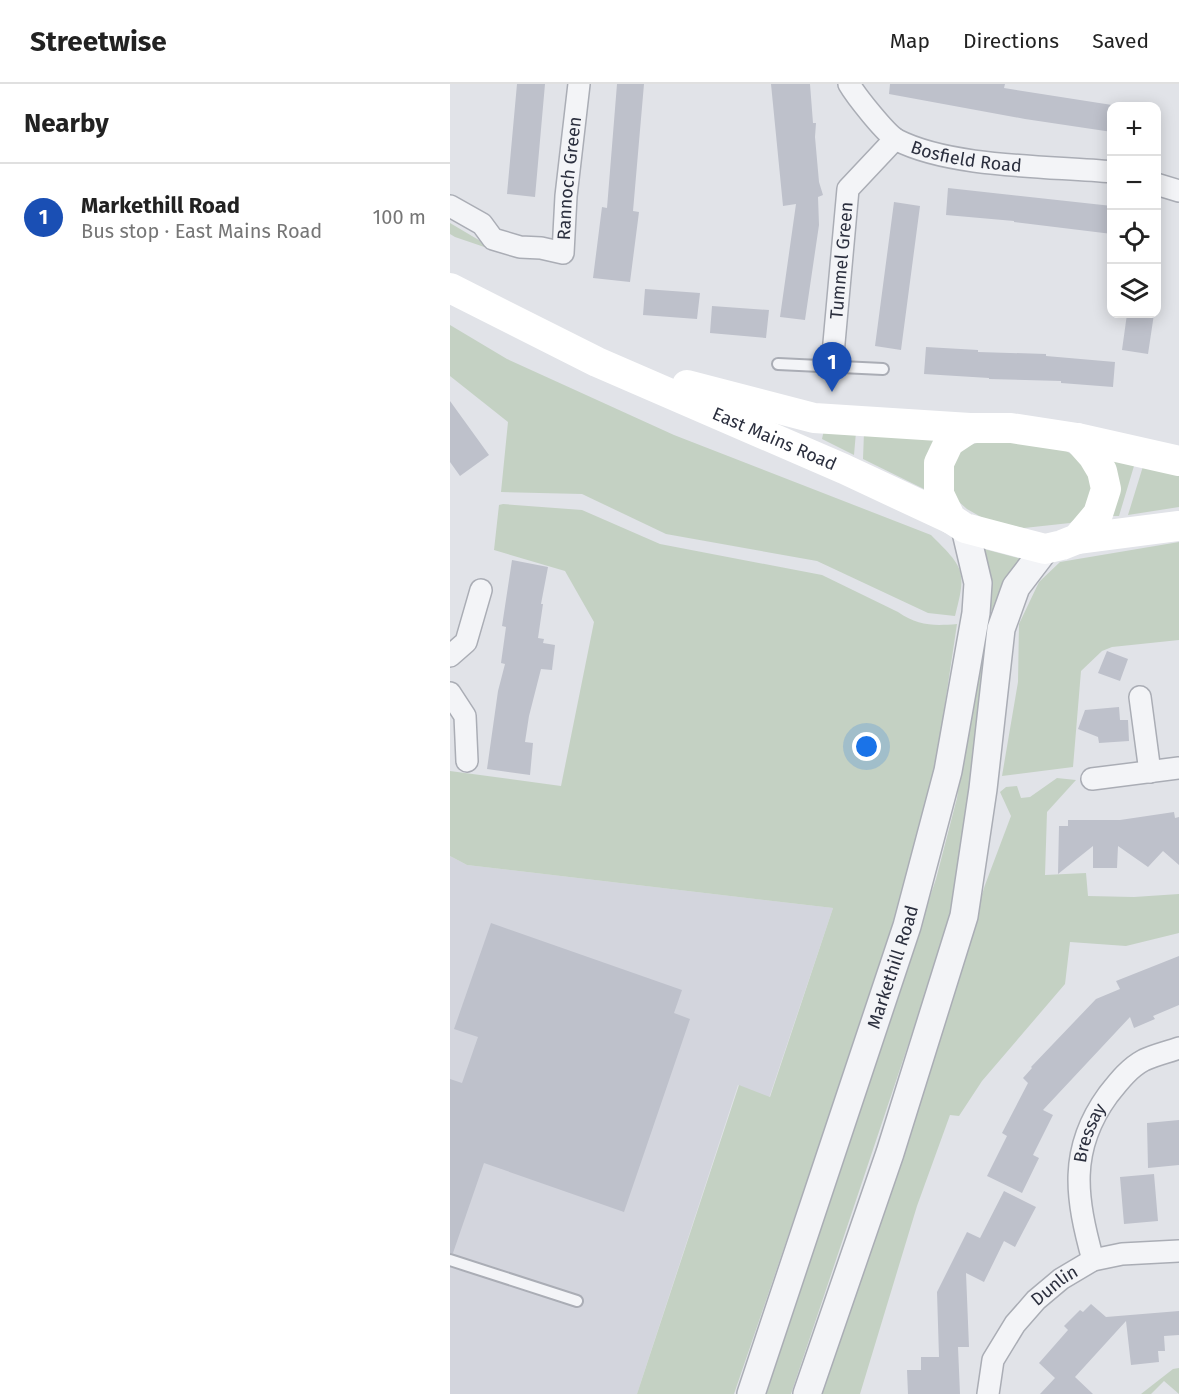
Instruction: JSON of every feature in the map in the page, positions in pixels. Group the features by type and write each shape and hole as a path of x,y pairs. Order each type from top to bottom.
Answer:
{"main road":[{"name":"East Mains Road","path":"450,288 597,362 844,469 958,524"},
{"name":"East Mains Road","path":"597,362 814,418 970,428"},
{"path":"1179,461 1077,438 1011,428 970,428 949,441 939,462 939,494 958,524 1045,549 1077,539 1179,526"},
{"path":"1077,438 1094,456 1102,471 1106,489 1098,514 1077,539"}],"street":[{"name":"Rannoch Green","path":"450,206 482,224 493,239 520,247 541,248 563,253 566,196 579,84"},
{"name":"Bosfield Road","path":"849,84 895,139 918,148 1002,164 1107,172"},
{"name":"Tummel Green","path":"832,365 848,189 895,139"},
{"path":"1161,186 1179,191"},
{"name":"Markethill Road","path":"751,1394 907,926 948,771 976,622 978,584 958,524"},
{"path":"807,1394 890,1153 964,916 983,789 1001,629 1016,587 1045,549"},
{"path":"450,656 466,642 481,590"},
{"path":"450,693 465,716 467,761"},
{"path":"1140,697 1150,772"},
{"path":"1092,779 1179,768"},
{"name":"Bressay","path":"1093,1260 1086,1236 1078,1179 1082,1144 1094,1114 1120,1079 1133,1067 1145,1059 1179,1048"},
{"name":"Dunlin","path":"988,1394 993,1360 1015,1324 1036,1300 1061,1279 1093,1260 1122,1254 1179,1251"}],"lane":[{"path":"778,364 883,369"},
{"path":"450,1260 577,1301"}],"shaded area":[{"path":"450,856 467,865 833,908 769,1098 738,1085 637,1394 450,1394"}],"green space":[{"path":"450,223 499,252 455,237 450,234"},
{"path":"450,325 507,359 674,435 931,535 950,555 960,571 961,589 955,616 928,613 817,561 666,534 582,494 501,492 508,422 450,376"},
{"path":"824,430 856,432 854,455 822,439"},
{"path":"864,432 937,435 928,491 863,459"},
{"path":"1009,439 1061,448 1078,458 1093,483 1087,510 1070,523 1024,528 988,521 959,502 950,489 952,467 958,453 970,445"},
{"path":"1112,455 1134,466 1119,516 1111,516"},
{"path":"1144,463 1179,469 1179,507 1128,515"},
{"path":"499,505 582,510 660,544 822,575 912,620 933,625 957,624 930,804 903,900 734,1394 637,1394 739,1085 770,1097 833,908 467,865 450,856 450,771 561,786 594,622 565,571 494,550"},
{"path":"1179,542 1179,640 1112,647 1102,651 1081,671 1073,767 1002,776 1018,682 1019,624 1039,582 1060,562"},
{"path":"984,549 1022,559 995,612 984,608"},
{"path":"983,618 994,620 952,914 791,1394 760,1394 936,879 957,798"},
{"path":"1057,778 1076,780 1047,812 1045,875 1086,873 1088,896 1134,897 1179,894 1179,933 1126,946 1070,942 1065,984 982,1081 959,1116 950,1115 917,1206 860,1394 818,1394 930,1060 985,885 1011,816 1000,792 1006,787 1017,786 1021,798 1030,797"},
{"path":"1179,1368 1179,1394 1164,1381 1151,1394 1141,1394 1173,1369"}],"building":[{"path":"517,84 545,84 535,197 507,194"},
{"path":"617,84 644,84 633,211 639,212 630,282 593,278 602,207 607,208"},
{"path":"771,84 810,84 813,123 816,123 819,182 823,195 818,197 819,225 805,320 780,317 796,204 783,206"},
{"path":"890,84 1005,84 1004,88 1107,104 1107,131 1025,119 889,94"},
{"path":"948,188 1107,205 1107,233 1014,221 946,215"},
{"path":"894,202 920,206 901,350 875,346"},
{"path":"645,289 700,293 697,319 643,315"},
{"path":"712,306 769,310 766,338 710,333"},
{"path":"1126,318 1153,318 1148,354 1122,350"},
{"path":"926,347 978,350 978,352 1046,354 1046,356 1115,362 1113,387 1061,383 1061,381 924,374"},
{"path":"450,401 489,455 460,476 450,462"},
{"path":"512,560 548,567 538,638 544,639 543,643 555,645 552,670 541,669 529,716 525,742 533,743 530,775 487,769 498,691 505,664 501,663 506,627 502,626"},
{"path":"1107,651 1128,659 1120,681 1098,673"},
{"path":"1119,707 1120,720 1128,720 1129,741 1099,743 1098,737 1078,729 1085,710"},
{"path":"1174,812 1175,818 1179,817 1179,865 1163,851 1148,867 1118,846 1117,868 1093,868 1093,846 1058,874 1059,826 1068,826 1068,820 1120,820"},
{"path":"491,923 682,990 674,1013 690,1019 624,1212 484,1163 453,1253 450,1253 450,1079 462,1083 478,1037 454,1029"},
{"path":"1179,956 1179,1005 1153,1016 1155,1019 1134,1028 1130,1017 1043,1110 1053,1115 1033,1155 1039,1158 1022,1193 987,1176 1007,1136 1002,1133 1028,1083 1023,1078 1031,1067 1096,999 1120,989 1116,981"},
{"path":"1179,1120 1179,1165 1148,1168 1147,1123"},
{"path":"1154,1174 1158,1221 1124,1224 1120,1177"},
{"path":"1004,1191 1036,1207 1015,1247 1004,1241 984,1282 966,1273 969,1347 958,1347 960,1394 908,1394 907,1370 921,1370 921,1357 939,1357 937,1292 967,1232 980,1238"},
{"path":"1091,1304 1106,1317 1179,1311 1179,1335 1164,1336 1165,1351 1158,1351 1159,1362 1131,1365 1126,1321 1075,1377 1093,1394 1040,1394 1055,1378 1039,1363 1068,1330 1064,1326 1080,1310 1083,1312"}],"place":[{"name":"Markethill Road","path":"832,392"}]}
